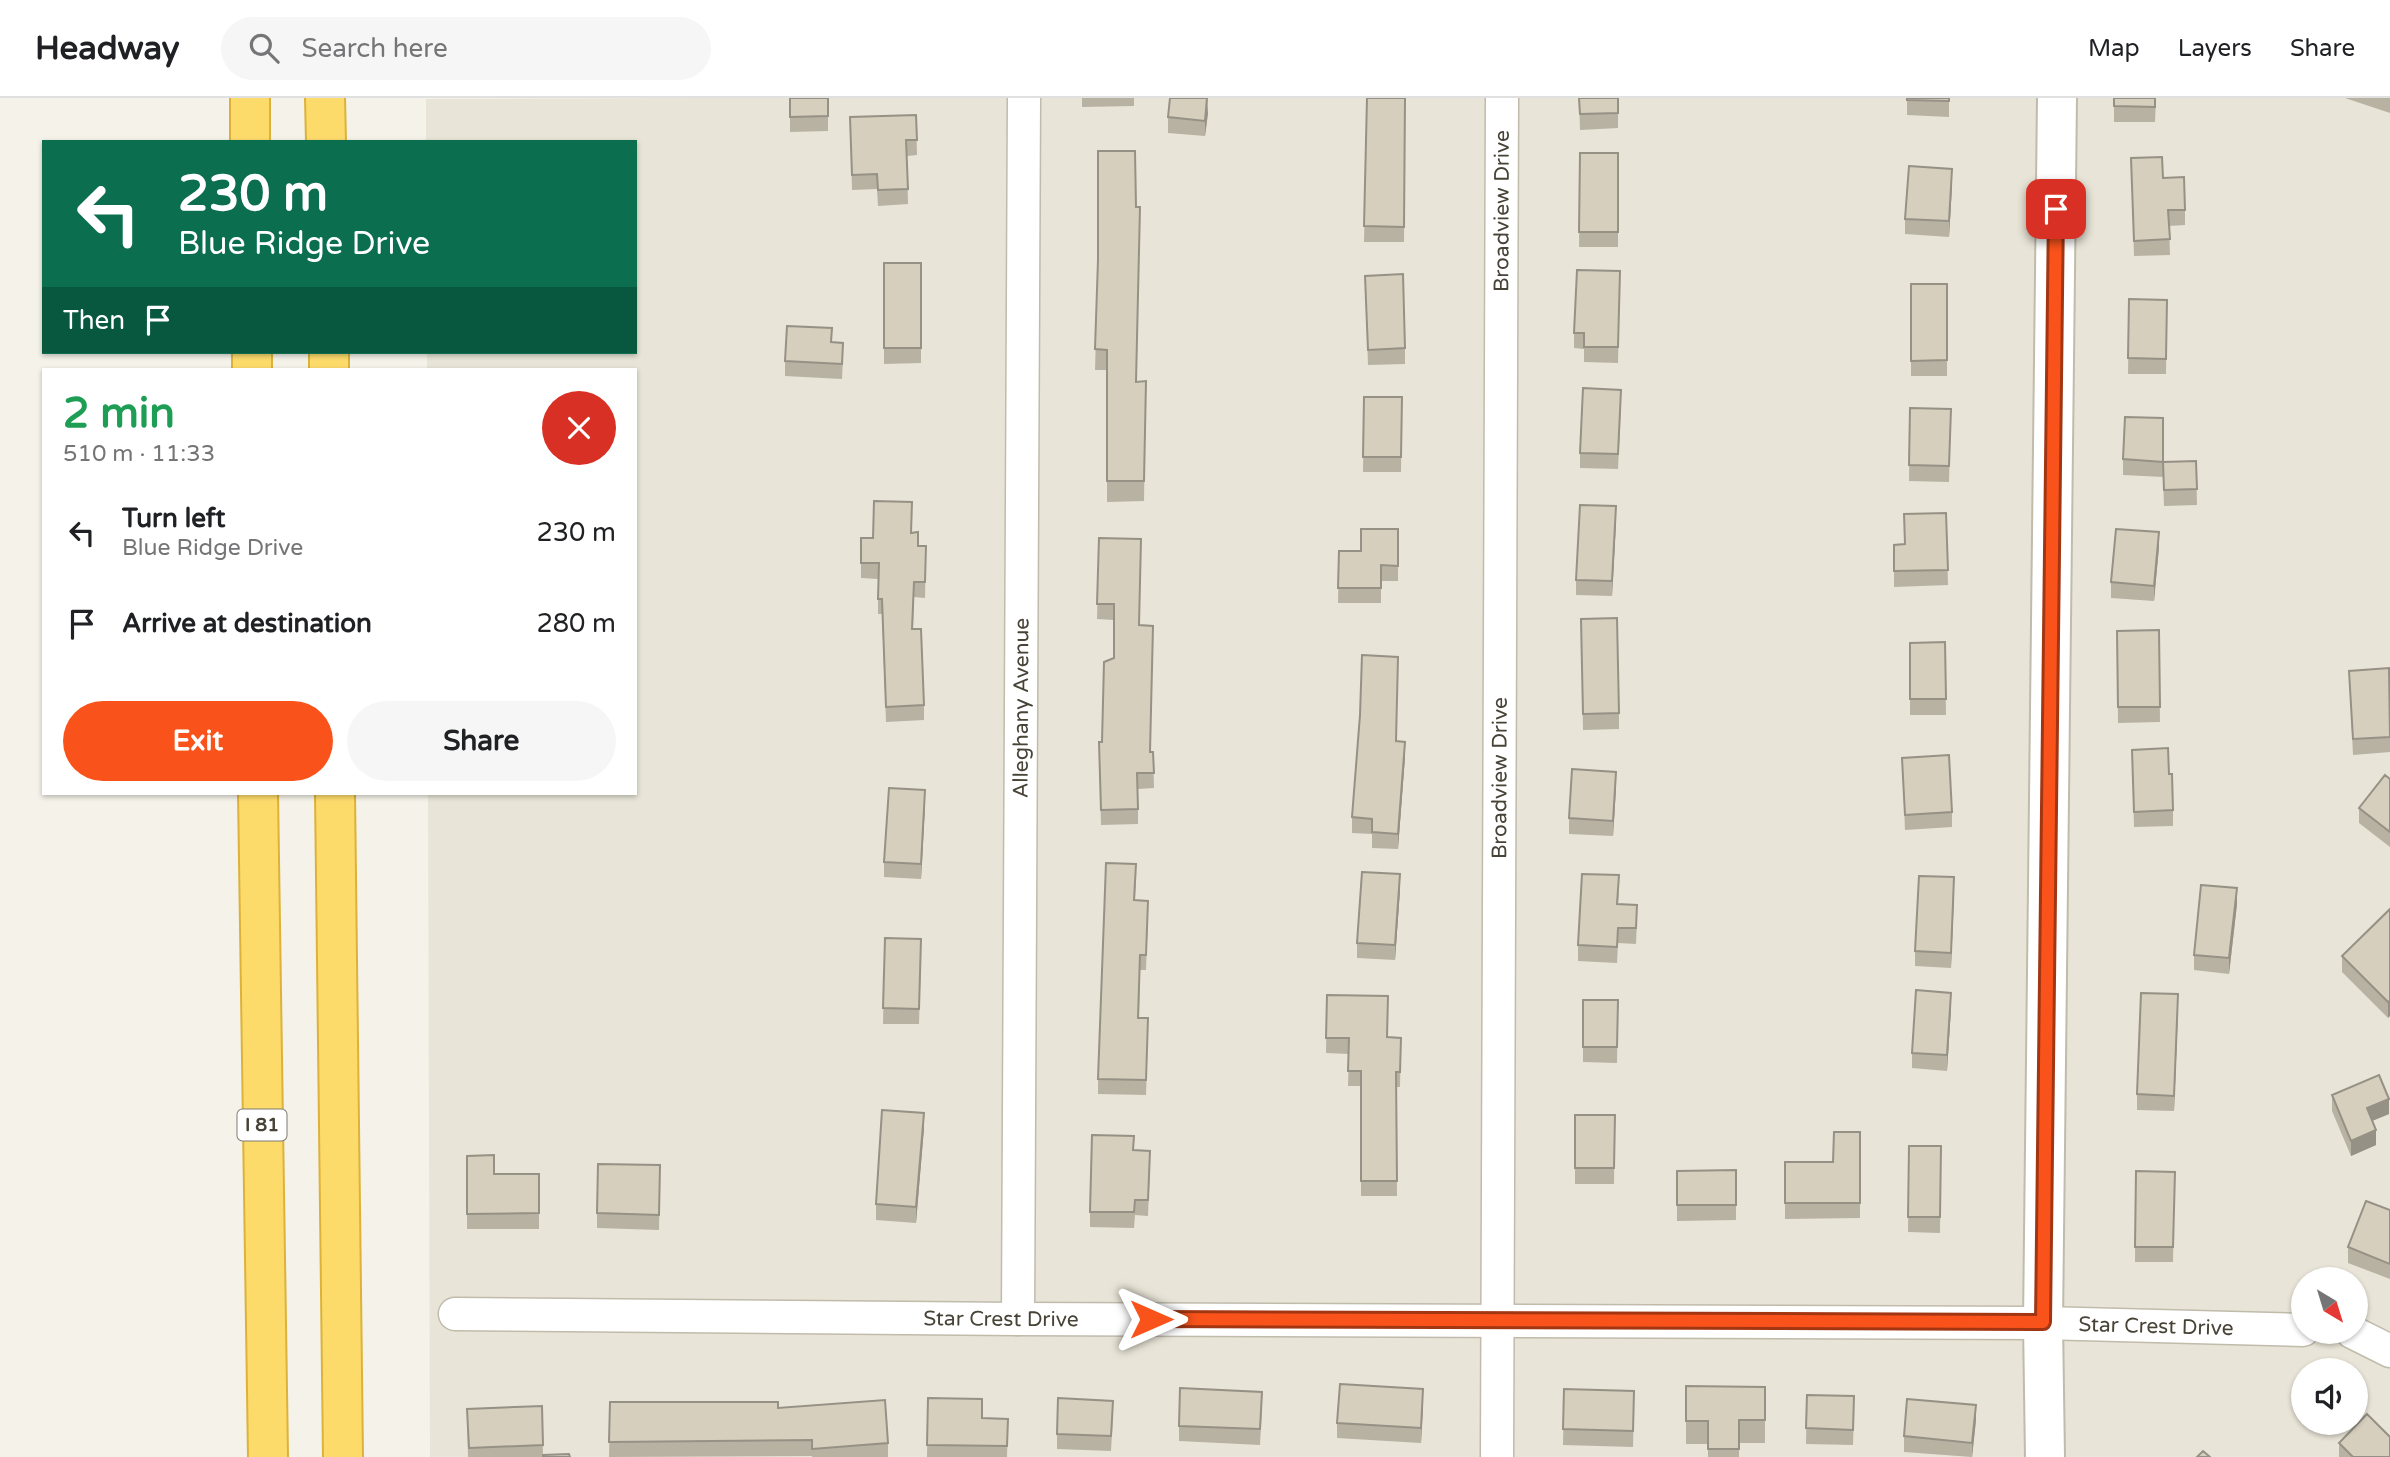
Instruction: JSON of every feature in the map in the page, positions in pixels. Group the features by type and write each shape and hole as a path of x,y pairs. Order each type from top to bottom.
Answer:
{"highway":[{"path":"250,98 250,140"},
{"path":"325,98 326,140"},
{"name":"I 81","path":"258,795 268,1457"},
{"path":"335,795 343,1457"}],"street":[{"name":"Alleghany Avenue","path":"1018,1319 1024,98"},
{"name":"Broadview Drive","path":"1497,1457 1502,98"},
{"path":"2045,1457 2043,1322 2057,98"},
{"name":"Star Crest Drive","path":"455,1314 1018,1319 2043,1322 2291,1329"},
{"path":"2368,1340 2390,1351"}],"shaded area":[{"path":"2390,98 2390,1457 430,1457 428,795 637,795 637,368 427,368 427,354 637,354 637,140 426,140 426,99"}],"building":[{"path":"790,98 828,98 828,116 790,117"},
{"path":"1170,98 1207,98 1205,121 1168,117"},
{"path":"1367,98 1405,98 1404,227 1364,226"},
{"path":"1579,98 1618,98 1618,113 1580,114"},
{"path":"1949,98 1949,101 1907,100"},
{"path":"2114,98 2155,98 2155,107 2114,106"},
{"path":"916,115 917,140 906,140 908,189 878,190 877,174 852,175 850,117"},
{"path":"1098,151 1135,151 1136,207 1140,207 1136,382 1146,381 1144,481 1107,481 1107,350 1095,349"},
{"path":"1580,153 1618,153 1618,232 1579,232"},
{"path":"2162,157 2163,178 2184,177 2185,210 2168,210 2170,239 2134,241 2131,158"},
{"path":"1909,166 1952,169 1949,221 1905,219"},
{"path":"884,263 921,263 921,348 884,348"},
{"path":"1577,270 1620,271 1618,347 1584,347 1584,333 1574,333"},
{"path":"1403,274 1405,348 1368,350 1365,276"},
{"path":"1911,284 1947,284 1947,360 1911,361"},
{"path":"2129,299 2167,300 2166,359 2128,358"},
{"path":"787,326 832,328 831,342 843,343 842,364 785,361"},
{"path":"1583,388 1621,390 1618,454 1580,453"},
{"path":"1364,397 1402,397 1401,457 1363,457"},
{"path":"1910,408 1951,409 1949,466 1909,465"},
{"path":"2125,417 2163,418 2163,462 2123,459"},
{"path":"2196,461 2197,489 2164,490 2163,462"},
{"path":"874,501 912,502 911,533 918,532 918,546 926,546 925,582 914,582 912,629 921,629 924,705 886,707 882,599 878,599 879,563 861,563 861,538 873,538"},
{"path":"1580,505 1616,506 1612,581 1576,580"},
{"path":"1946,513 1948,570 1894,571 1894,545 1905,544 1904,514"},
{"path":"1361,529 1398,529 1398,566 1381,565 1381,588 1338,588 1339,551 1361,551"},
{"path":"2116,529 2159,532 2154,586 2111,582"},
{"path":"1099,538 1141,539 1139,625 1153,626 1150,752 1153,752 1154,773 1137,773 1138,809 1101,810 1099,742 1102,742 1104,662 1114,658 1114,604 1097,604"},
{"path":"1617,618 1619,713 1583,714 1581,619"},
{"path":"2159,630 2160,707 2118,707 2117,631"},
{"path":"1945,642 1946,699 1910,699 1910,643"},
{"path":"1362,655 1398,657 1396,741 1405,742 1398,834 1372,832 1372,819 1352,817"},
{"path":"2389,668 2390,737 2353,739 2349,671"},
{"path":"2168,748 2173,810 2134,812 2132,750"},
{"path":"1949,755 1952,812 1905,815 1902,758"},
{"path":"1572,769 1616,772 1613,821 1569,818"},
{"path":"2385,775 2390,779 2390,832 2359,808"},
{"path":"889,788 925,790 921,864 884,862"},
{"path":"1106,863 1136,864 1134,900 1148,901 1146,955 1140,955 1138,1018 1148,1018 1146,1080 1098,1079"},
{"path":"1362,872 1400,874 1395,945 1357,943"},
{"path":"1582,874 1619,875 1617,904 1637,905 1636,928 1618,928 1617,947 1578,945"},
{"path":"1919,876 1954,877 1951,953 1915,951"},
{"path":"2201,885 2237,888 2229,958 2194,955"},
{"path":"2390,909 2390,1001 2388,1002 2342,956"},
{"path":"885,938 921,939 919,1009 883,1008"},
{"path":"1916,990 1951,993 1947,1055 1912,1053"},
{"path":"2141,993 2178,994 2174,1096 2137,1094"},
{"path":"1327,995 1388,996 1387,1037 1401,1038 1400,1072 1396,1072 1397,1181 1361,1181 1361,1071 1348,1071 1349,1038 1326,1038"},
{"path":"1583,1000 1618,1000 1617,1047 1583,1047"},
{"path":"2379,1075 2389,1099 2367,1108 2376,1130 2351,1141 2332,1095"},
{"path":"882,1110 924,1113 916,1207 876,1204"},
{"path":"1575,1115 1615,1115 1614,1168 1575,1168"},
{"path":"1834,1132 1860,1132 1860,1203 1785,1203 1785,1162 1833,1162"},
{"path":"1092,1135 1134,1136 1133,1150 1150,1151 1148,1200 1135,1200 1134,1212 1090,1212"},
{"path":"1909,1146 1941,1146 1940,1217 1908,1217"},
{"path":"494,1155 494,1174 539,1174 539,1213 467,1214 467,1156"},
{"path":"598,1164 660,1165 659,1215 597,1213"},
{"path":"1736,1170 1736,1205 1677,1205 1677,1171"},
{"path":"2136,1171 2175,1172 2173,1247 2135,1247"},
{"path":"2366,1201 2390,1210 2390,1264 2348,1247"},
{"path":"1340,1384 1423,1389 1421,1428 1337,1423"},
{"path":"1686,1386 1765,1387 1765,1420 1739,1420 1739,1449 1708,1449 1708,1421 1686,1421"},
{"path":"1180,1388 1262,1392 1260,1429 1179,1426"},
{"path":"1564,1389 1634,1391 1633,1431 1563,1429"},
{"path":"1807,1395 1854,1396 1853,1430 1806,1428"},
{"path":"928,1398 982,1399 982,1418 1008,1419 1007,1446 927,1445"},
{"path":"1058,1398 1113,1401 1111,1436 1057,1434"},
{"path":"1907,1399 1976,1405 1972,1443 1904,1436"},
{"path":"885,1400 888,1443 812,1449 812,1440 609,1442 610,1402 778,1402 778,1408"},
{"path":"542,1406 543,1445 469,1448 467,1409"},
{"path":"2368,1415 2390,1437 2390,1457 2353,1457 2339,1443 2347,1435 2368,1435"},
{"path":"2203,1451 2210,1457 2197,1457"},
{"path":"569,1454 570,1457 543,1457 543,1455"}],"route":[{"path":"1151,1319 2043,1322 2056,209"}]}
